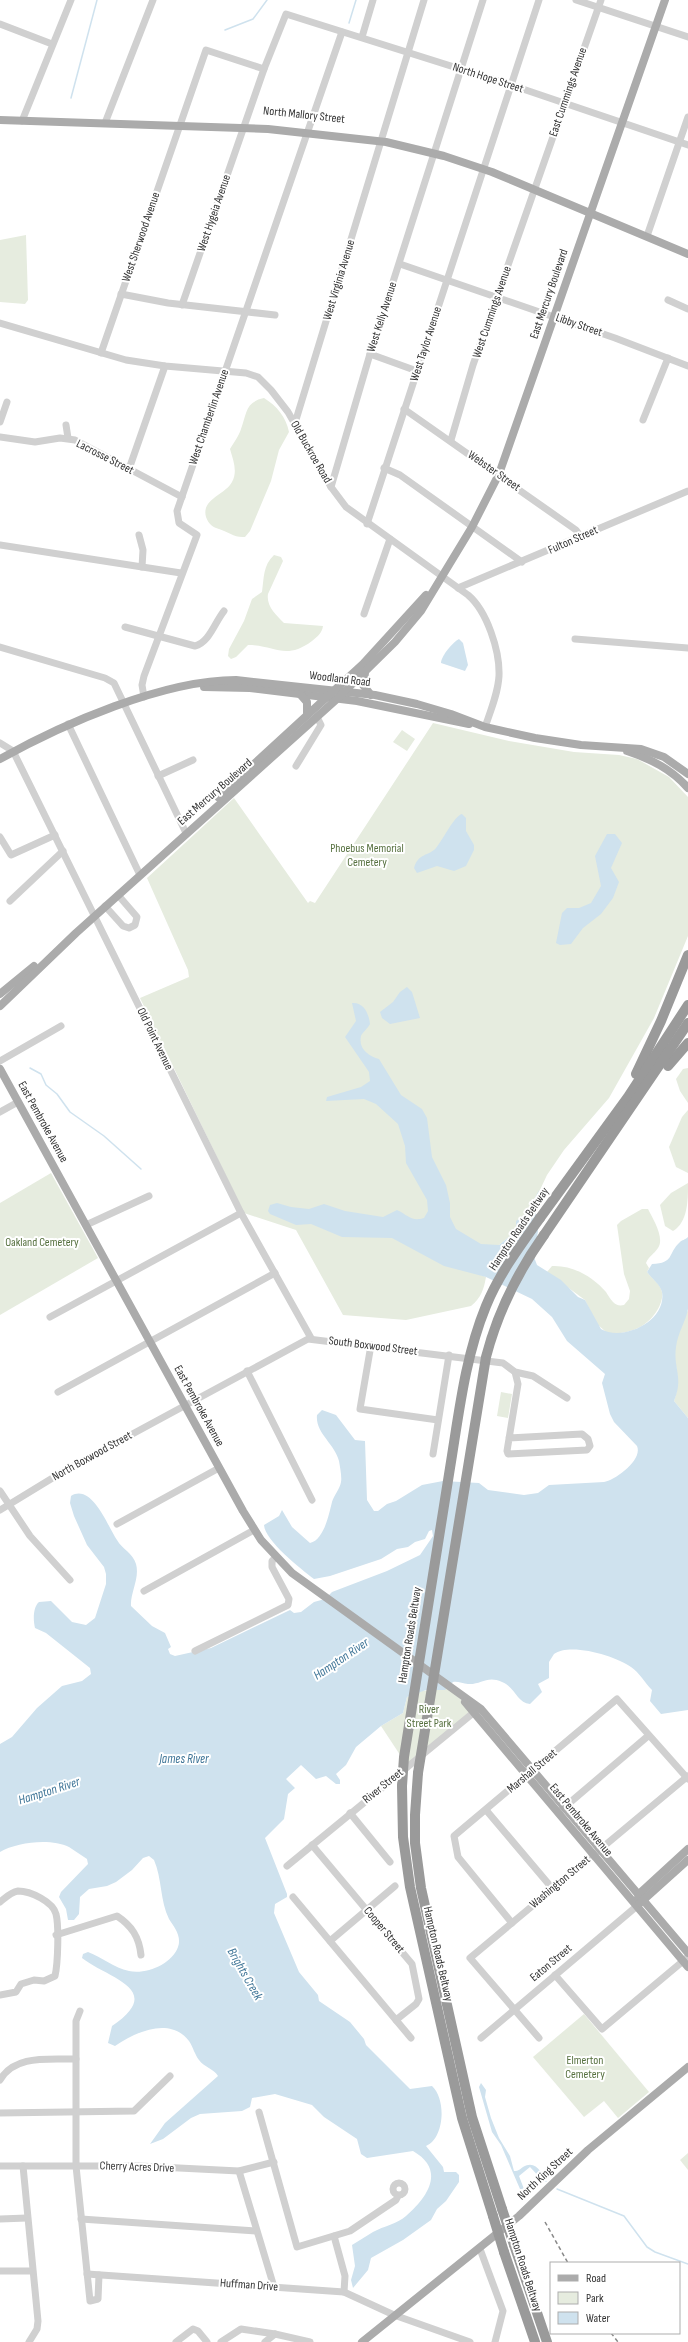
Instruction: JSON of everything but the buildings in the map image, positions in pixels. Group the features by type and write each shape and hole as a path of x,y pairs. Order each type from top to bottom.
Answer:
{"highway":[{"path":"594,1145 607,1117 642,1062 688,955"},
{"name":"Hampton Roads Beltway","path":"535,2342 504,2252 462,2118 410,1888 403,1837 402,1786 404,1757 446,1493 472,1349 487,1305 495,1288 516,1253 594,1145 688,1005"},
{"name":"Hampton Roads Beltway","path":"547,2342 472,2117 421,1888 415,1828 418,1773 486,1357 493,1329 517,1275 688,1023"},
{"path":"577,1188 600,1164 676,1055 688,1043"}],"main road":[{"name":"East Mercury Boulevard","path":"0,1006 139,872 346,691 366,672 411,623 472,527 498,474 665,0"},
{"name":"North Mallory Street","path":"0,115 23,118 245,125 308,129 383,139 435,151 484,166 587,207 591,212 688,254"},
{"name":"North Mallory Street","path":"0,120 23,118"},
{"name":"East Mercury Boulevard","path":"185,831 373,653 435,586"},
{"path":"366,672 363,685 371,695"},
{"name":"Woodland Road","path":"0,759 68,724 144,697 218,681 382,705 448,721 486,727 535,738 649,751 674,763 688,774"},
{"name":"Woodland Road","path":"251,685 335,690 371,695 452,714 486,727"},
{"path":"300,694 307,702 307,715"},
{"name":"Woodland Road","path":"613,747 654,761 674,775 688,788"},
{"name":"East Mercury Boulevard","path":"0,994 118,895 139,872"},
{"name":"East Pembroke Avenue","path":"0,1069 254,1530 276,1557 292,1573 453,1690 477,1710 597,1851 637,1906 686,1962"},
{"path":"637,1906 641,1896 688,1849"},
{"name":"East Pembroke Avenue","path":"597,1851 641,1896 688,1953"},
{"path":"641,1896 688,1860"},
{"name":"North King Street","path":"362,2342 394,2315 480,2249 519,2216 588,2150 688,2067"}],"street":[{"path":"23,118 71,0"},
{"path":"106,120 153,0"},
{"path":"362,37 373,0"},
{"name":"West Virginia Avenue","path":"296,424 424,0"},
{"name":"West Kelly Avenue","path":"331,487 370,354 484,0"},
{"name":"West Taylor Avenue","path":"368,524 384,468 539,0"},
{"path":"576,0 688,37"},
{"name":"East Cummings Avenue","path":"535,187 563,103 601,0"},
{"name":"North Hope Street","path":"286,14 461,69 688,145"},
{"name":"West Hygeia Avenue","path":"182,305 264,69 286,14"},
{"path":"0,24 52,44"},
{"name":"West Chamberlin Avenue","path":"144,697 142,681 181,573 197,535 182,525 177,519 177,511 342,32"},
{"name":"West Sherwood Avenue","path":"101,353 179,123 206,50 264,69"},
{"path":"647,236 688,117"},
{"name":"West Cummings Avenue","path":"451,440 473,365 535,187"},
{"name":"Libby Street","path":"400,264 554,317 688,366"},
{"path":"121,294 182,305 275,315"},
{"path":"668,300 688,309"},
{"name":"Old Buckroe Road","path":"0,324 101,353 165,366 250,374 262,380 296,424 331,487 346,507 475,601 486,617 498,664 496,691 486,727"},
{"path":"370,354 417,371"},
{"path":"643,420 668,358"},
{"path":"129,469 165,366"},
{"path":"0,422 7,402"},
{"name":"Webster Street","path":"404,409 451,440 576,530 581,537"},
{"path":"66,425 68,438"},
{"name":"Lacrosse Street","path":"0,438 34,442 68,438 81,443 182,497"},
{"path":"384,468 400,475 522,562"},
{"name":"Fulton Street","path":"458,588 688,492"},
{"path":"139,535 143,550 142,567"},
{"path":"364,614 390,539"},
{"path":"0,545 181,573"},
{"path":"125,627 192,646 200,645 205,641 215,622 224,611"},
{"path":"574,639 688,648"},
{"path":"0,646 110,680 118,688 124,704 185,831"},
{"path":"296,766 321,725 317,717"},
{"path":"68,724 139,872"},
{"path":"0,743 13,751"},
{"name":"Old Point Avenue","path":"13,751 241,1213 311,1338"},
{"path":"158,776 193,760"},
{"path":"0,837 8,853 15,855 55,835"},
{"path":"10,901 63,851"},
{"path":"105,906 122,926 129,928 135,925 137,916 118,895"},
{"path":"0,1061 61,1026"},
{"path":"0,1112 18,1102"},
{"path":"86,1225 149,1196"},
{"path":"50,1317 241,1213"},
{"path":"58,1392 275,1274"},
{"name":"South Boxwood Street","path":"185,1404 299,1342 311,1338 503,1363 515,1372 533,1376 567,1398"},
{"path":"371,1345 360,1410 438,1420"},
{"path":"433,1454 449,1355"},
{"path":"247,1371 312,1500"},
{"path":"509,1438 582,1434 588,1439 590,1448 586,1450 512,1455 507,1451 509,1438 518,1384 515,1372"},
{"name":"North Boxwood Street","path":"0,1510 64,1471 185,1404"},
{"path":"117,1524 219,1468"},
{"path":"0,1491 30,1536 70,1580"},
{"path":"144,1591 254,1530"},
{"path":"195,1651 288,1605 289,1598 272,1567 272,1561 276,1557"},
{"name":"Marshall Street","path":"512,1923 458,1857 454,1836 617,1699 648,1736"},
{"name":"River Street","path":"287,1866 477,1710"},
{"path":"562,1809 648,1736 688,1777"},
{"name":"Washington Street","path":"514,2009 470,1958 552,1888 688,1777"},
{"path":"486,1810 552,1888"},
{"path":"350,1813 390,1862"},
{"name":"Cooper Street","path":"312,1845 412,1964 419,1999 416,2004 396,2020"},
{"path":"330,1941 395,1886"},
{"path":"0,1902 17,1891 25,1892 43,1900 53,1907 56,1915 58,1961 55,1976 44,1981 34,1980 21,1984 16,1992 0,1995"},
{"path":"293,1898 411,2038"},
{"name":"Eaton Street","path":"481,2038 637,1906"},
{"path":"56,1935 118,1916 131,1927 136,1934 140,1943 141,1955"},
{"path":"555,1974 602,2029 686,1962"},
{"path":"514,2009 539,2038"},
{"path":"80,2011 76,2021 76,2166 88,2297 93,2301 98,2299 99,2275"},
{"path":"0,2080 4,2073 19,2063 30,2060 76,2059"},
{"path":"0,2113 134,2112 170,2076"},
{"path":"259,2112 297,2247 350,2231 396,2200 398,2196"},
{"name":"Cherry Acres Drive","path":"0,2166 139,2166 239,2171 274,2162"},
{"path":"23,2166 38,2321 37,2329 29,2342"},
{"path":"239,2171 274,2287"},
{"path":"0,2219 28,2218"},
{"path":"80,2219 256,2231"},
{"path":"334,2236 345,2276 344,2292"},
{"path":"480,2249 503,2311 495,2342"},
{"path":"0,2271 32,2271"},
{"name":"Huffman Drive","path":"87,2274 344,2292 394,2315 470,2342"},
{"path":"176,2342 191,2329 198,2331 207,2342"},
{"path":"221,2342 241,2329 275,2334 306,2341"},
{"path":"265,2342 275,2334"}],"green space":[{"path":"26,235 28,300 25,304 0,302 0,240"},
{"path":"264,398 280,412 286,421 289,432 279,450 271,481 250,531 245,537 238,537 211,525 208,522 205,511 210,501 232,482 235,470 230,449 239,434 250,405 253,402"},
{"path":"274,555 281,557 283,561 268,594 272,610 284,623 323,626 322,631 312,641 303,647 294,650 287,651 248,645 236,657 231,659 228,656 229,649 244,621 252,599 262,592 266,567"},
{"name":"Phoebus Memorial Cemetery","path":"433,723 509,741 574,752 619,755 637,759 669,777 688,797 688,936 654,1018 609,1098 564,1150 547,1175 531,1209 516,1231 499,1245 473,1272 486,1277 482,1293 477,1300 471,1306 406,1320 343,1315 296,1230 244,1213 140,998 189,977 188,970 147,878 234,798 308,903 310,901 315,903"},
{"path":"402,730 415,739 407,751 393,742"},
{"path":"688,1068 688,1103 680,1091 676,1079 683,1069"},
{"path":"688,1110 688,1173 676,1167 669,1147 682,1117"},
{"name":"Oakland Cemetery","path":"51,1173 98,1258 0,1315 0,1203"},
{"path":"688,1183 686,1210 682,1222 673,1231 665,1226 660,1205 671,1193"},
{"path":"642,1209 648,1209 659,1234 660,1244 646,1263 649,1268 647,1272 661,1289 661,1302 655,1314 644,1325 623,1333 607,1333 596,1323 585,1300 547,1272 552,1266 559,1266 567,1267 588,1276 606,1292 615,1304 624,1305 629,1299 630,1291 624,1274 617,1225 621,1221"},
{"path":"688,1310 688,1418 674,1401 678,1381 674,1348 680,1328"},
{"path":"501,1392 512,1394 508,1418 497,1416"},
{"name":"River Street Park","path":"448,1688 475,1712 408,1767 381,1726 403,1713 407,1697 422,1691"},
{"name":"Elmerton Cemetery","path":"584,2014 649,2092 618,2118 604,2101 584,2117 533,2057"},
{"path":"688,2153 688,2170 680,2160"}],"water":[{"path":"459,639 463,643 468,665 465,671 441,663 448,650"},
{"path":"462,814 466,818 466,831 474,845 474,850 466,866 454,871 437,866 417,873 414,868 418,860 436,848 452,824"},
{"path":"607,834 615,834 622,843 611,868 619,882 613,898 601,914 583,928 571,944 560,945 556,943 562,913 567,908 579,908 591,903 601,886 595,856"},
{"path":"407,987 412,992 420,1018 390,1024 382,1018 380,1012 393,1002 400,992"},
{"name":"James River","path":"352,1003 360,1004 365,1009 370,1024 361,1036 361,1045 368,1054 379,1059 401,1095 422,1109 427,1118 432,1157 446,1185 450,1203 450,1217 456,1229 481,1244 499,1245 516,1231 516,1221 528,1212 539,1190 535,1208 538,1231 534,1257 537,1265 561,1280 578,1297 585,1300 601,1329 621,1333 631,1331 642,1326 651,1320 658,1312 662,1302 662,1292 658,1284 647,1272 652,1264 668,1260 676,1246 688,1237 688,1309 686,1318 678,1336 676,1347 675,1355 678,1386 674,1401 688,1418 688,1710 661,1714 650,1701 652,1690 634,1669 624,1663 604,1655 571,1649 554,1654 549,1662 549,1678 538,1684 542,1692 530,1704 522,1701 510,1687 497,1680 488,1680 473,1684 453,1682 445,1690 426,1690 407,1697 403,1713 381,1726 356,1747 346,1765 336,1774 340,1780 340,1784 336,1784 326,1776 316,1779 301,1765 286,1779 295,1788 288,1794 284,1819 265,1838 287,1894 287,1897 275,1904 274,1913 299,1972 318,1995 319,2001 350,2022 364,2039 366,2045 410,2089 432,2086 437,2092 441,2109 440,2128 437,2136 426,2146 443,2167 444,2172 456,2172 459,2175 459,2182 446,2201 437,2209 431,2220 403,2240 371,2258 368,2270 353,2288 351,2280 355,2266 352,2245 373,2232 402,2219 414,2209 427,2192 430,2184 431,2175 429,2166 423,2158 413,2151 367,2158 361,2154 357,2139 324,2117 312,2105 275,2094 252,2098 250,2107 242,2111 200,2114 191,2118 163,2139 150,2144 165,2123 218,2076 199,2060 189,2041 181,2033 172,2029 152,2029 132,2036 115,2046 108,2043 112,2026 128,2013 134,2003 133,1993 127,1986 117,1979 82,1958 83,1954 88,1952 124,1970 136,1972 158,1967 175,1953 178,1947 179,1939 166,1912 157,1867 154,1860 149,1856 143,1858 132,1870 116,1882 107,1886 89,1889 80,1897 79,1914 74,1920 68,1920 66,1909 59,1897 61,1892 88,1864 87,1859 62,1844 44,1842 34,1842 15,1846 0,1852 0,1744 12,1737 37,1708 62,1686 82,1681 91,1674 90,1668 46,1633 35,1628 34,1621 34,1614 37,1604 39,1602 51,1601 72,1622 86,1625 95,1618 106,1584 104,1567 87,1545 74,1516 70,1503 71,1496 79,1494 86,1496 92,1501 104,1517 119,1543 135,1560 137,1575 131,1606 152,1626 165,1633 171,1647 168,1649 170,1654 175,1656 211,1648 290,1610 294,1613 301,1612 314,1602 325,1599 332,1592 387,1571 420,1555 433,1536 432,1530 429,1531 425,1539 415,1542 408,1547 397,1549 381,1559 330,1576 314,1579 293,1562 270,1539 264,1525 279,1516 282,1510 292,1527 310,1543 319,1537 325,1526 333,1499 340,1485 341,1472 337,1455 322,1433 317,1421 317,1415 322,1410 336,1415 355,1440 365,1441 367,1500 374,1511 378,1511 387,1504 396,1501 422,1485 443,1481 479,1483 488,1490 524,1495 538,1493 549,1485 604,1482 615,1478 632,1463 636,1457 638,1451 637,1446 614,1422 610,1414 602,1383 605,1374 567,1341 552,1317 532,1299 486,1277 444,1266 392,1238 342,1237 311,1224 296,1225 270,1214 268,1211 270,1205 277,1203 291,1207 309,1209 324,1204 345,1211 383,1217 397,1210 413,1219 420,1219 424,1218 428,1211 427,1200 406,1163 405,1146 398,1124 376,1104 364,1099 326,1101 327,1097 361,1087 370,1081 369,1072 345,1037 356,1021"},
{"path":"481,2083 486,2090 485,2097 491,2118 499,2138 510,2156 514,2171 528,2165 535,2166 547,2182 543,2181 530,2167 519,2176 524,2189 520,2189 501,2145 492,2132 479,2087"}],"waterway":[{"path":"71,98 97,0"},
{"path":"225,30 253,19 267,0"},
{"path":"349,23 356,0"},
{"path":"30,1068 41,1074 46,1085 57,1094 70,1112 104,1136 141,1169"},
{"path":"557,2189 624,2216 647,2247 655,2252 688,2264"}],"railway":[{"path":"545,2222 567,2262"},
{"path":"612,2334 618,2342"}],"water label":[{"name":"Hampton River","path":"341,1659"},
{"name":"Hampton River","path":"49,1791"},
{"name":"Brights Creek","path":"245,1974"}]}
